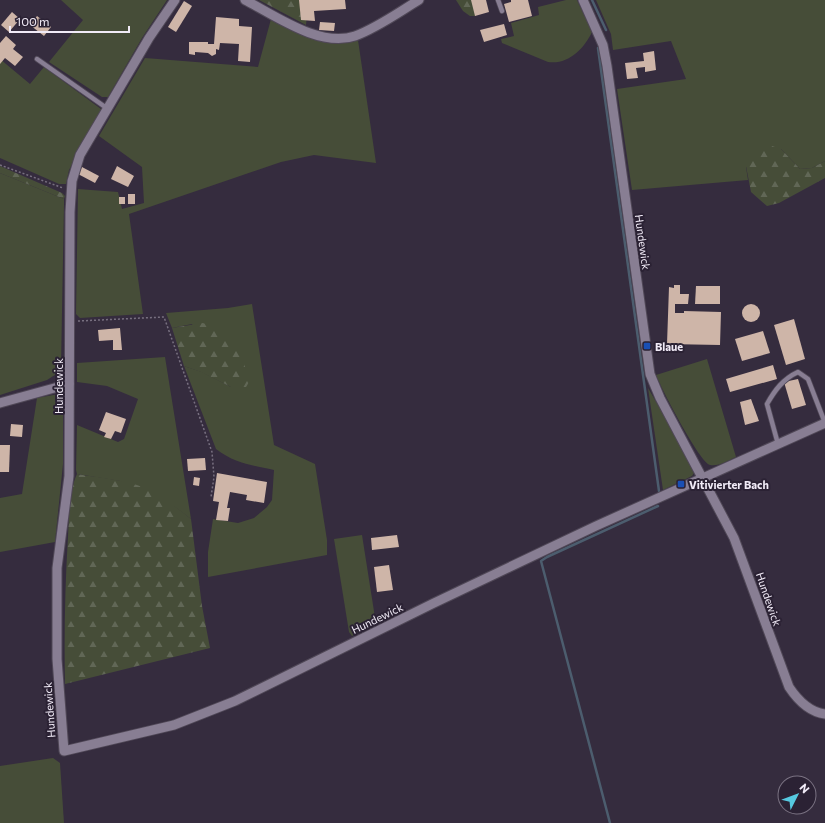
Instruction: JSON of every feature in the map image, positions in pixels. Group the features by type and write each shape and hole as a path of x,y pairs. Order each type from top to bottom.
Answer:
{"street":[{"name":"Hundewick","path":"174,0 148,38 80,155 70,191 69,476 57,568 58,659 64,751 174,725 216,710 434,603 825,423"},
{"path":"246,0 314,35 342,39 356,35 419,0"},
{"name":"Hundewick","path":"583,0 603,45 607,66 650,374 665,409 734,538 789,686 797,699 806,706 825,714"},
{"path":"0,403 69,384"}],"lane":[{"path":"498,0 502,11"},
{"path":"37,59 108,109"},
{"path":"778,444 767,404 781,383 788,376 798,372 808,379 825,423"}],"path":[{"path":"0,165 70,191"},
{"path":"70,321 164,317 212,452 214,476 211,497"}],"green space":[{"path":"61,0 167,0 142,38 108,97 102,97 49,62 83,20"},
{"path":"259,0 308,0 306,25"},
{"path":"456,0 472,0 476,16 470,16 463,11"},
{"path":"566,0 577,0 592,32 580,50 569,58 562,61 548,62 502,43 501,39 514,36 511,23 539,15 538,7"},
{"path":"596,0 825,0 825,161 812,168 800,169 781,149 746,167 748,180 632,190 617,89 686,79 671,41 613,50 611,34"},
{"path":"271,19 302,35 323,42 346,43 358,40 376,163 314,155 281,162 129,214 143,314 80,318 76,314 78,189 118,192 122,209 144,203 142,167 99,136 145,58 258,67"},
{"path":"0,59 30,84 44,67 101,109 101,112 69,170 66,184 59,184 0,158"},
{"path":"772,146 781,149 800,169 812,168 825,161 825,178 779,203 767,206 751,192 746,166 749,157 758,149"},
{"path":"0,166 62,193 65,196 64,199 0,173"},
{"path":"0,173 64,199 64,205 61,365 58,373 47,380 0,395"},
{"path":"252,304 274,445 315,464 327,540 327,555 208,577 208,552 213,519 238,523 254,518 267,507 272,500 274,470 237,461 216,449 184,366 202,372 231,387 192,324 172,328 166,313 228,308"},
{"path":"202,323 213,325 223,330 236,343 249,382 246,387 231,387 201,372 184,366 172,328"},
{"path":"165,357 191,519 175,507 120,481 77,474 76,470 77,425 118,442 124,439 138,399 107,386 77,382 77,363"},
{"path":"707,359 736,457 716,465 710,465 698,452 673,409 656,375"},
{"path":"648,388 693,465 694,473 692,476 663,490"},
{"path":"59,394 63,397 63,464 55,542 0,552 0,498 22,494 37,398"},
{"path":"77,474 120,481 145,488 175,506 191,519 202,606 210,648 65,684 65,610 69,513 72,488"},
{"path":"362,535 376,624 352,636 349,632 334,539"},
{"path":"53,758 60,763 64,823 0,823 0,766"}],"building":[{"path":"299,0 345,0 346,9 314,11 315,21 301,20"},
{"path":"471,0 486,0 489,12 475,16"},
{"path":"511,0 528,0 532,16 509,22 504,4 511,2"},
{"path":"184,1 192,6 176,32 168,27"},
{"path":"12,12 20,19 9,32 1,25"},
{"path":"37,16 51,27 44,36 30,25"},
{"path":"216,17 239,19 239,26 252,27 250,62 238,61 239,44 220,43 219,50 216,49 216,54 212,56 208,53 195,52 195,55 189,54 189,42 208,42 208,44 214,44"},
{"path":"320,22 335,23 334,31 319,30"},
{"path":"504,24 507,35 484,42 480,30"},
{"path":"6,36 16,45 13,49 23,57 15,66 5,58 0,64 0,43"},
{"path":"654,51 656,70 645,72 645,67 636,68 638,78 627,79 625,63 644,61 643,53"},
{"path":"117,166 134,176 128,187 111,179"},
{"path":"82,167 99,176 95,183 78,174"},
{"path":"128,194 135,194 135,204 128,204"},
{"path":"119,197 125,197 125,204 119,204"},
{"path":"674,285 680,285 680,294 689,294 688,304 675,304 675,313 684,313 684,311 721,312 720,345 667,344 669,287 674,288"},
{"path":"696,286 720,286 720,304 695,304"},
{"path":"751,304 755,305 759,309 759,317 755,321 751,322 747,321 743,317 742,313 743,309 747,305"},
{"path":"794,319 805,359 786,365 774,325"},
{"path":"120,328 122,350 113,350 113,340 99,341 98,330"},
{"path":"763,331 770,353 742,361 735,339"},
{"path":"773,365 777,379 730,392 726,379"},
{"path":"798,379 806,405 792,409 784,382"},
{"path":"751,399 759,421 745,425 740,402"},
{"path":"106,412 126,419 121,433 115,431 111,439 104,437 106,433 99,430"},
{"path":"11,424 23,425 22,437 10,436"},
{"path":"0,445 10,445 9,472 0,472"},
{"path":"205,458 206,470 188,471 187,459"},
{"path":"217,473 267,482 264,503 246,500 247,495 230,492 227,508 230,508 228,521 216,520 219,502 213,501"},
{"path":"194,477 200,478 199,486 193,485"},
{"path":"397,535 399,547 372,550 371,538"},
{"path":"389,565 393,590 377,592 374,567"}],"waterway":[{"path":"592,0 606,30"},
{"path":"598,48 659,491"},
{"path":"610,823 541,561 658,506"}],"place":[{"name":"Blaue","path":"647,346"},
{"name":"Vitivierter Bach","path":"681,484"}]}
